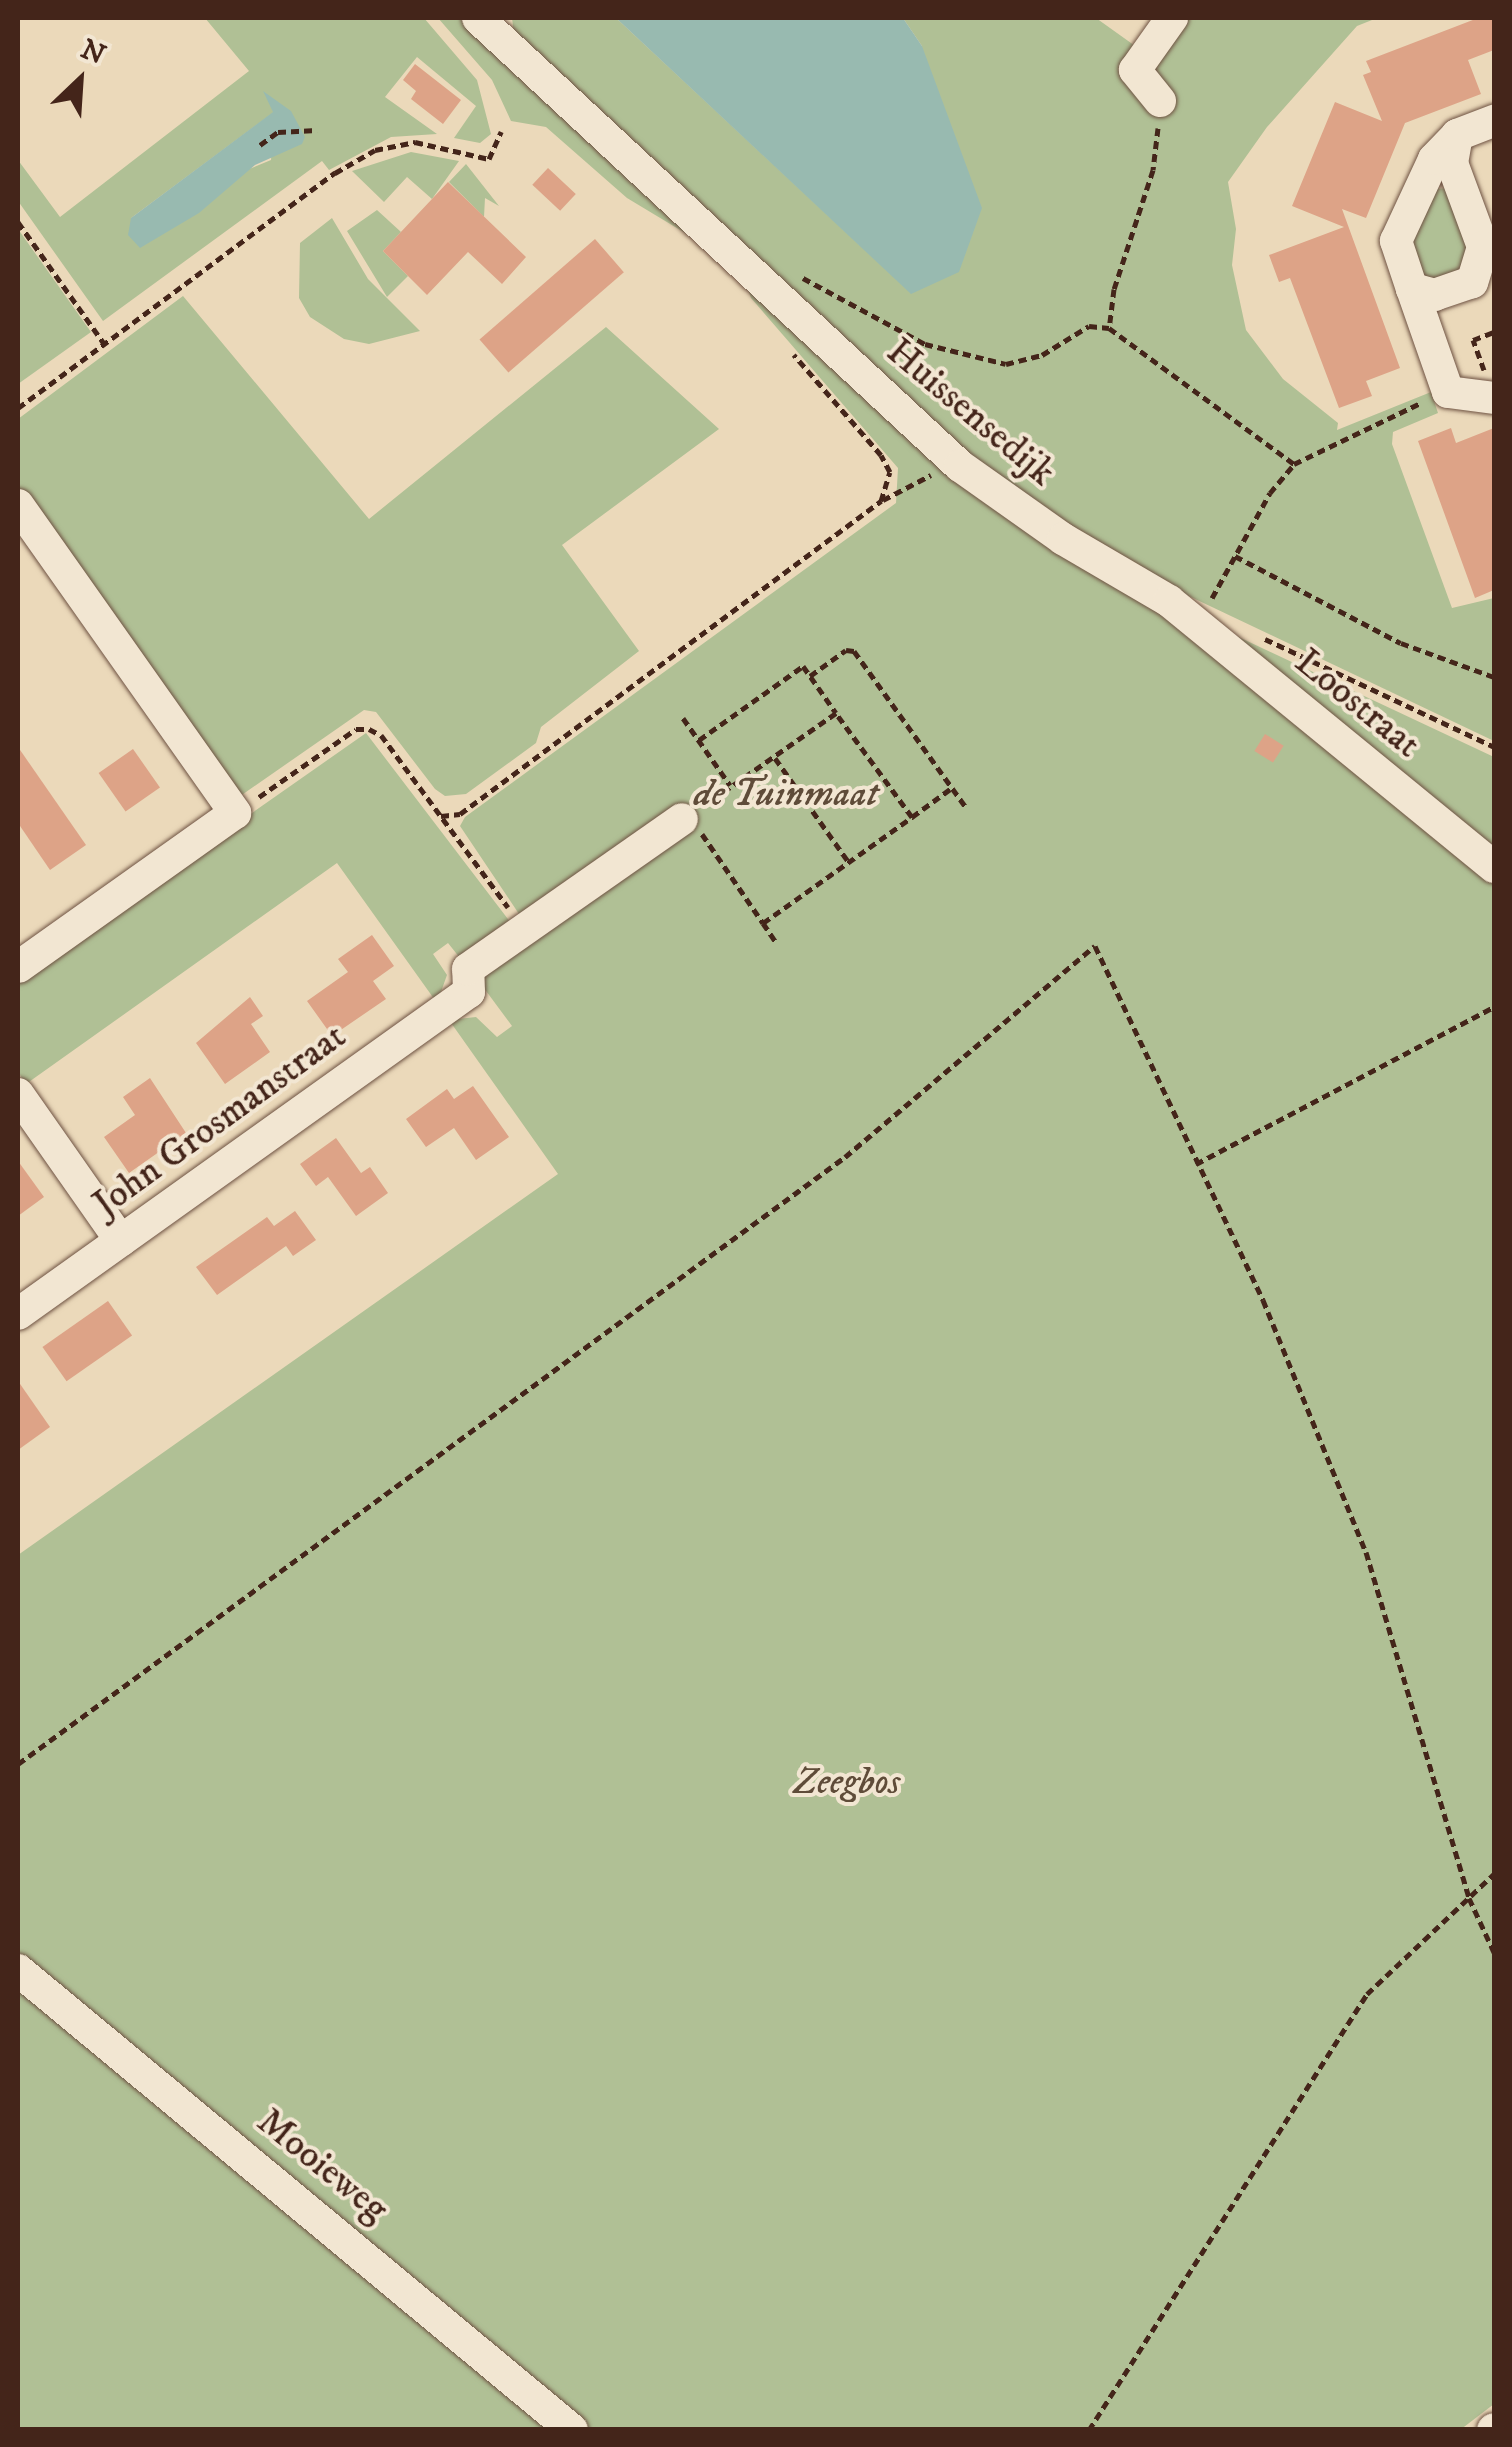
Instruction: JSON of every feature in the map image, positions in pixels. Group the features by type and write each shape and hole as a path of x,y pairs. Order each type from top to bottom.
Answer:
{"street":[{"name":"Huissensedijk","path":"478,18 960,466 1064,539 1169,601"},
{"path":"1160,100 1135,70 1172,18"},
{"path":"1492,390 1448,392 1396,241 1434,159 1456,134 1494,121"},
{"path":"1412,289 1435,295 1472,282 1483,246 1452,163 1456,134"},
{"path":"18,505 235,813 18,968"},
{"name":"Loostraat","path":"1169,601 1494,868"},
{"path":"524,930 686,817"},
{"name":"John Grosmanstraat","path":"18,1314 469,992 468,969 524,930"},
{"path":"18,1094 121,1241"},
{"name":"Mooieweg","path":"18,1970 572,2430"}],"path":[{"path":"1110,328 1114,289 1153,170 1160,100"},
{"path":"260,145 278,132 317,130"},
{"path":"18,408 106,346 180,282 375,150 415,142 488,159 500,132"},
{"path":"18,222 106,346"},
{"path":"798,275 925,344 1006,364 1042,355 1089,326 1110,328 1294,464"},
{"path":"1492,390 1472,340 1494,332"},
{"path":"781,340 880,455 890,472 881,501"},
{"path":"1210,603 1294,464 1338,438 1448,392"},
{"path":"441,816 460,814 881,501 960,466"},
{"path":"1235,556 1400,643 1494,676"},
{"path":"1252,633 1494,747"},
{"path":"810,676 846,650 854,651 965,806"},
{"path":"698,740 802,666 912,817"},
{"path":"776,942 686,817 836,713"},
{"path":"683,718 731,786"},
{"path":"235,813 356,729 369,729 385,740 524,930"},
{"path":"775,758 849,862"},
{"path":"763,923 952,787"},
{"path":"18,1764 845,1157 1095,946 1263,1300 1366,1552 1469,1898 1494,1952"},
{"path":"1196,1164 1494,1007"},
{"path":"1088,2430 1367,1994 1494,1874"}],"green space":[{"path":"205,18 424,18 477,80 491,134 480,143 454,138 476,106 417,57 385,97 437,134 391,137 329,170 322,161 103,321 18,201 18,160 60,217 249,71","holes":["274,112 271,160 131,218"]},
{"path":"438,18 463,18 710,248 627,198 546,127 511,121 492,80"},
{"path":"512,18 616,18 911,293 922,46 903,18 1096,18 1152,58 1181,18 1377,18 1357,26 1267,127 1228,182 1236,229 1232,265 1246,330 1283,379 1338,423 1337,430 1431,392 1438,413 1393,432 1392,444 1452,608 1494,598 1494,741 1134,570 1032,508 896,396 515,42"},
{"path":"411,152 459,161 432,199 407,177 384,202 352,171"},
{"path":"466,164 499,206 485,198 484,217 449,182"},
{"path":"1450,188 1471,248 1464,270 1438,280 1417,274 1409,244 1434,189"},
{"path":"377,210 401,232 383,251 408,276 387,297 347,231"},
{"path":"332,218 368,279 420,331 369,344 344,339 310,317 299,298 300,243"},
{"path":"18,229 91,332 18,384"},
{"name":"Zeegbos","path":"745,282 1494,880 1494,2404 1460,2430 18,2429 18,1555 558,1174 449,1020 476,1017 497,1037 512,1026 475,976 523,920 460,826 465,817 896,503 898,468 751,298"},
{"path":"183,296 369,519 606,327 719,429 562,545 639,651 541,727 536,743 466,794 445,796 435,789 376,712 364,710 236,799 18,491 18,419"},
{"path":"1226,631 1494,757 1494,858"},
{"path":"366,733 514,927 464,963 448,943 433,954 447,975 437,1003 337,863 26,1084 18,1072 18,977"}],"water":[{"path":"616,18 903,18 922,46 982,208 959,272 911,294"},
{"path":"263,91 291,111 305,137 302,144 255,165 199,213 140,248 128,235 131,218 273,112"}],"building":[{"path":"1478,18 1494,18 1494,50 1468,60 1481,94 1405,123 1366,218 1342,209 1400,368 1366,381 1372,396 1339,408 1290,278 1279,282 1269,255 1344,227 1292,206 1335,102 1382,121 1363,75 1371,72 1366,61"},
{"path":"415,64 461,100 443,124 411,99 416,91 403,80"},
{"path":"548,168 576,194 560,211 532,185"},
{"path":"448,182 526,257 502,284 468,252 427,295 383,251"},
{"path":"595,239 624,272 508,373 480,339"},
{"path":"1451,428 1456,443 1494,428 1494,590 1475,598 1418,441"},
{"path":"1265,734 1284,746 1273,763 1254,751"},
{"path":"18,747 86,845 50,870 18,823"},
{"path":"133,749 160,788 126,812 99,773"},
{"path":"372,935 394,966 373,981 386,999 332,1036 307,1001 348,972 338,959"},
{"path":"250,997 263,1016 251,1024 270,1052 225,1084 196,1043"},
{"path":"150,1078 186,1133 129,1173 104,1137 135,1115 123,1097"},
{"path":"473,1086 509,1137 476,1160 454,1128 426,1147 406,1119 447,1089 454,1099"},
{"path":"336,1138 361,1173 370,1167 388,1193 356,1216 328,1177 316,1186 300,1164"},
{"path":"18,1161 44,1197 18,1216"},
{"path":"295,1211 316,1240 293,1256 286,1246 217,1295 196,1267 267,1217 274,1226"},
{"path":"108,1301 132,1335 67,1381 42,1347"},
{"path":"18,1381 50,1427 18,1450"}],"park label":[{"name":"de Tuinmaat","path":"786,795"}]}
